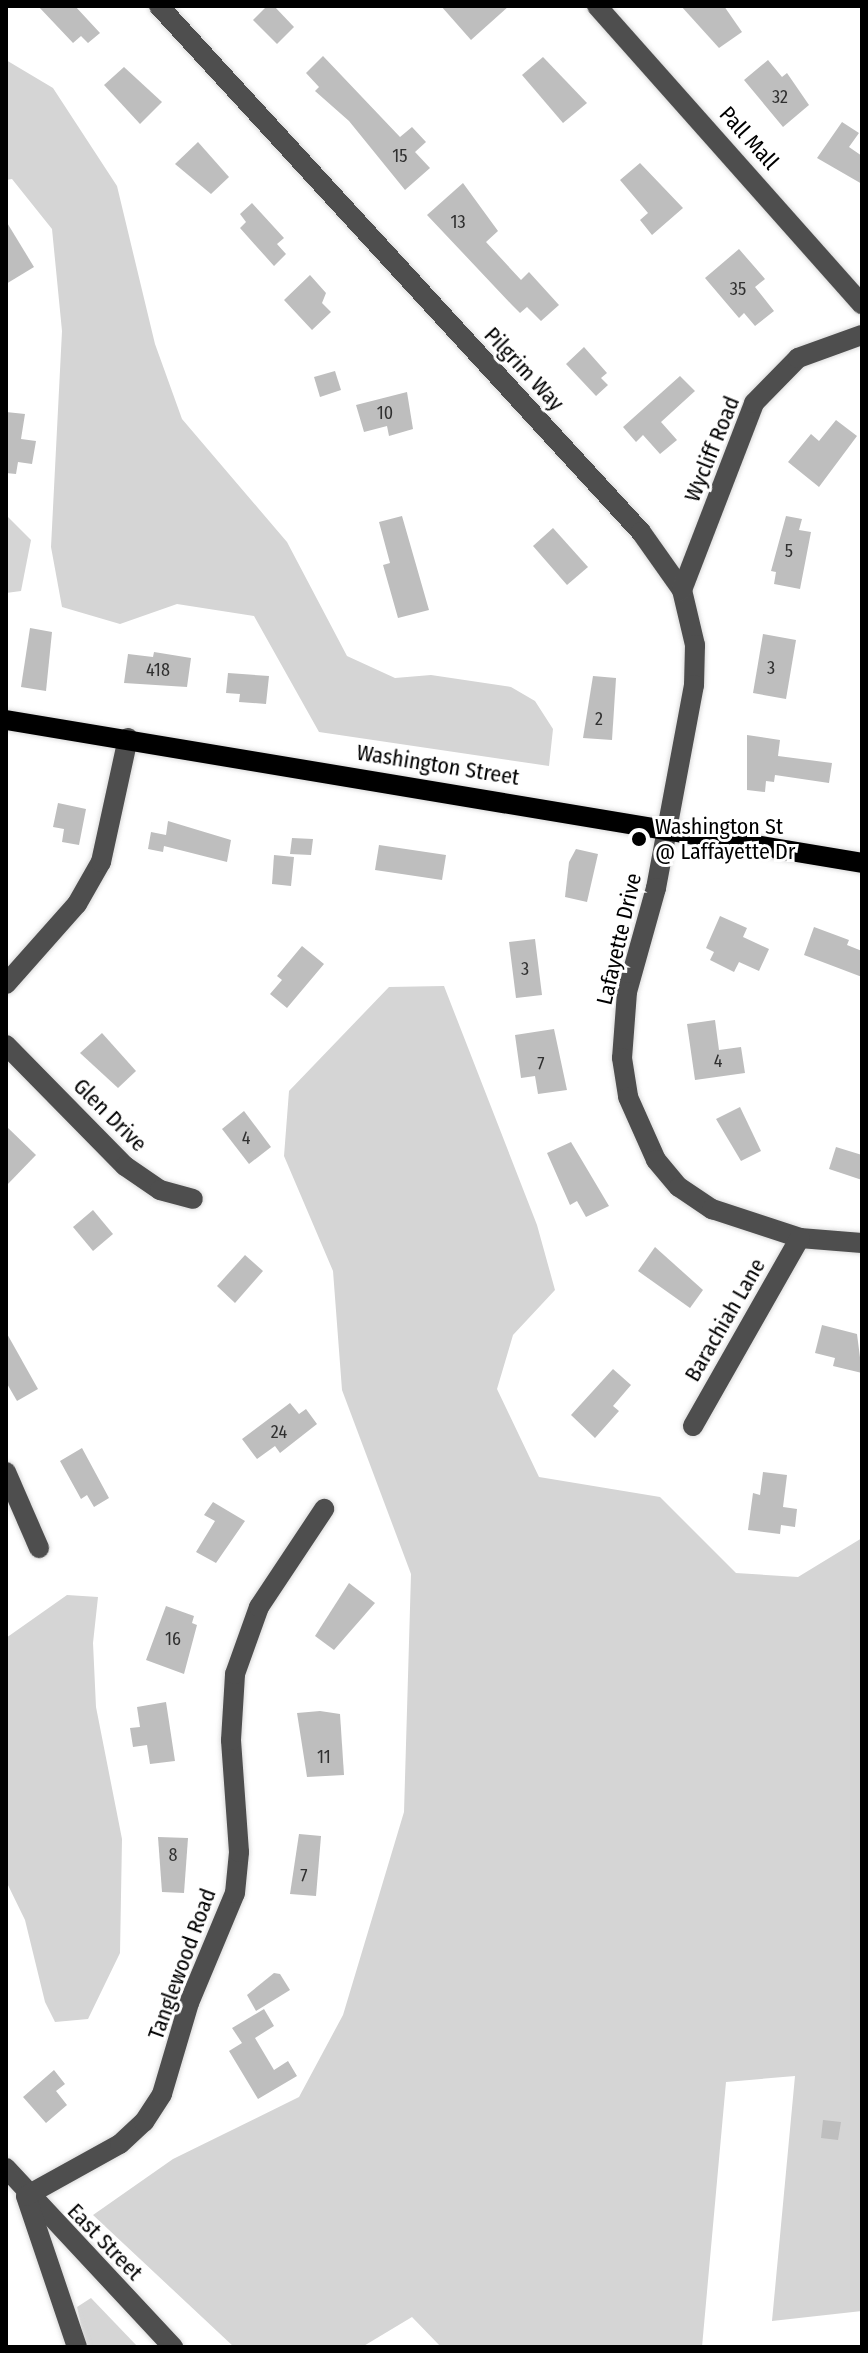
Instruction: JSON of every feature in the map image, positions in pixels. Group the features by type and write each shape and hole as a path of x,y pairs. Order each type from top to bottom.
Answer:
{"main road":[{"name":"Washington Street","path":"6,720 862,863"}],"street":[{"name":"Pilgrim Way","path":"159,6 641,532 682,590 695,645 694,685 668,829"},
{"name":"Pall Mall","path":"597,6 862,304"},
{"name":"Wycliff Road","path":"682,590 754,403 798,358 862,335"},
{"path":"6,984 77,904 101,862 128,738"},
{"name":"Lafayette Drive","path":"668,829 624,1020 622,1058 637,1126 679,1187 712,1209 800,1238 862,1243"},
{"name":"Glen Drive","path":"6,1045 125,1166 160,1190 193,1199"},
{"name":"Barachiah Lane","path":"693,1426 800,1238"},
{"path":"6,1472 39,1548"},
{"name":"Tanglewood Road","path":"26,2196 120,2144 144,2122 162,2094 189,2003 235,1893 239,1852 231,1740 235,1674 259,1607 324,1509"},
{"name":"East Street","path":"6,2168 26,2196 173,2347"},
{"path":"26,2196 77,2347"}],"shaded area":[{"path":"6,60 53,88 117,186 155,344 182,419 287,542 347,656 395,678 431,675 511,687 535,701 553,729 549,766 319,732 254,616 177,604 120,624 62,607 51,547 62,331 52,229 12,179 6,180"},
{"path":"6,515 31,540 21,591 6,593"},
{"path":"444,986 537,1225 555,1290 513,1335 497,1389 539,1477 660,1497 736,1573 798,1577 862,1538 862,2311 772,2321 795,2076 726,2082 702,2347 441,2347 412,2317 362,2347 234,2347 93,2215 173,2159 299,2097 343,2015 404,1812 411,1574 342,1390 333,1271 284,1156 289,1091 389,987"},
{"path":"67,1595 98,1597 93,1643 96,1707 122,1839 120,1953 88,2019 55,2022 45,2002 25,1920 6,1881 6,1638"},
{"path":"91,2298 138,2347 86,2347 77,2307"}],"building":[{"path":"38,6 75,6 100,33 88,43 81,36 73,43"},
{"path":"267,6 274,6 294,27 277,44 253,20"},
{"path":"441,6 509,6 471,40"},
{"path":"681,6 724,6 742,32 719,48"},
{"path":"323,56 400,137 412,127 426,142 415,152 430,168 405,190 349,121 315,91 319,87 306,73"},
{"path":"543,57 587,103 563,123 522,75"},
{"path":"768,60 782,77 787,73 809,105 783,127 744,80"},
{"path":"124,67 162,102 140,124 104,85"},
{"path":"842,122 859,133 849,147 862,156 862,184 817,158"},
{"path":"198,142 229,177 211,194 175,164"},
{"path":"640,163 683,208 652,235 640,220 648,213 620,180"},
{"path":"463,183 498,231 486,242 521,280 529,272 559,305 541,321 527,307 520,313 427,215"},
{"path":"252,203 284,238 277,244 286,254 274,266 240,228 246,222 240,214"},
{"path":"6,221 34,267 6,284"},
{"path":"739,249 765,279 755,287 774,311 755,326 744,313 739,318 705,278"},
{"path":"310,275 326,293 322,303 331,312 312,330 284,300"},
{"path":"584,347 607,373 601,378 608,385 596,396 566,364"},
{"path":"335,371 341,390 320,397 314,377"},
{"path":"680,376 695,391 661,422 677,440 660,454 643,435 636,442 623,427"},
{"path":"407,392 413,429 389,436 387,426 364,432 356,405"},
{"path":"6,412 25,414 21,439 36,441 32,464 18,462 16,474 6,473"},
{"path":"836,420 857,436 819,487 788,462 811,434 819,441"},
{"path":"402,516 429,610 398,618 383,565 390,563 379,522"},
{"path":"786,516 802,519 799,530 811,532 800,589 774,584 776,572 771,571"},
{"path":"553,528 588,567 567,585 533,546"},
{"path":"30,628 52,632 46,691 21,687"},
{"path":"763,634 796,640 786,699 753,693"},
{"path":"154,652 191,658 187,687 124,683 128,654 153,657"},
{"path":"228,673 269,676 266,704 239,702 240,694 226,693"},
{"path":"593,676 616,678 612,740 583,738"},
{"path":"747,735 780,740 778,756 832,763 829,783 775,775 774,782 766,781 765,792 747,790"},
{"path":"58,803 86,809 79,845 62,842 64,829 53,827"},
{"path":"168,821 231,840 227,862 164,846 163,852 148,849 151,832 166,835"},
{"path":"292,838 313,839 311,855 290,854"},
{"path":"379,845 446,855 442,880 375,870"},
{"path":"576,849 598,854 587,902 565,897 569,862"},
{"path":"274,855 294,857 291,886 272,884"},
{"path":"720,916 747,928 743,937 769,949 759,971 739,962 734,972 710,960 714,952 706,948"},
{"path":"814,927 849,940 847,945 862,951 862,977 804,955"},
{"path":"535,939 542,995 516,998 509,942"},
{"path":"302,946 324,964 287,1008 270,994 282,980 277,976"},
{"path":"715,1020 719,1050 741,1047 745,1073 695,1080 687,1024"},
{"path":"554,1029 567,1090 538,1094 535,1076 521,1078 515,1035"},
{"path":"102,1033 136,1071 118,1088 80,1053"},
{"path":"740,1107 761,1151 741,1161 716,1119"},
{"path":"244,1111 271,1147 249,1164 222,1129"},
{"path":"6,1126 36,1155 6,1186"},
{"path":"571,1142 609,1206 586,1217 577,1201 570,1205 547,1153"},
{"path":"836,1147 862,1155 862,1180 829,1169"},
{"path":"93,1210 113,1234 93,1251 73,1227"},
{"path":"655,1247 703,1290 690,1308 638,1271"},
{"path":"245,1255 263,1271 235,1303 217,1286"},
{"path":"822,1325 857,1334 862,1373 833,1366 835,1358 815,1353"},
{"path":"6,1332 38,1389 17,1401 6,1382"},
{"path":"613,1369 631,1385 613,1406 619,1411 595,1438 571,1415"},
{"path":"290,1403 299,1414 306,1409 317,1424 280,1453 275,1446 257,1459 242,1439"},
{"path":"82,1448 109,1498 94,1507 87,1495 81,1499 60,1461"},
{"path":"763,1472 787,1475 783,1507 797,1509 795,1527 781,1525 780,1534 748,1530 753,1493 760,1495"},
{"path":"213,1502 245,1521 216,1563 196,1552 215,1521 204,1515"},
{"path":"349,1583 375,1603 334,1650 315,1636"},
{"path":"166,1606 194,1616 192,1623 197,1625 184,1674 146,1660"},
{"path":"166,1702 175,1761 150,1764 147,1745 133,1747 130,1728 140,1727 137,1707"},
{"path":"320,1711 340,1714 344,1775 307,1777 297,1713"},
{"path":"299,1834 321,1836 316,1896 290,1894"},
{"path":"158,1837 188,1838 184,1893 162,1892"},
{"path":"274,1973 280,1974 290,1990 256,2011 247,1995"},
{"path":"264,2009 274,2026 255,2038 274,2070 288,2061 297,2076 258,2099 229,2051 242,2043 232,2028"},
{"path":"54,2070 65,2084 56,2091 67,2105 46,2123 23,2097"},
{"path":"823,2120 841,2122 838,2140 821,2138"}],"place":[{"name":"Washington St @ Laffayette Dr","path":"639,839"}]}
